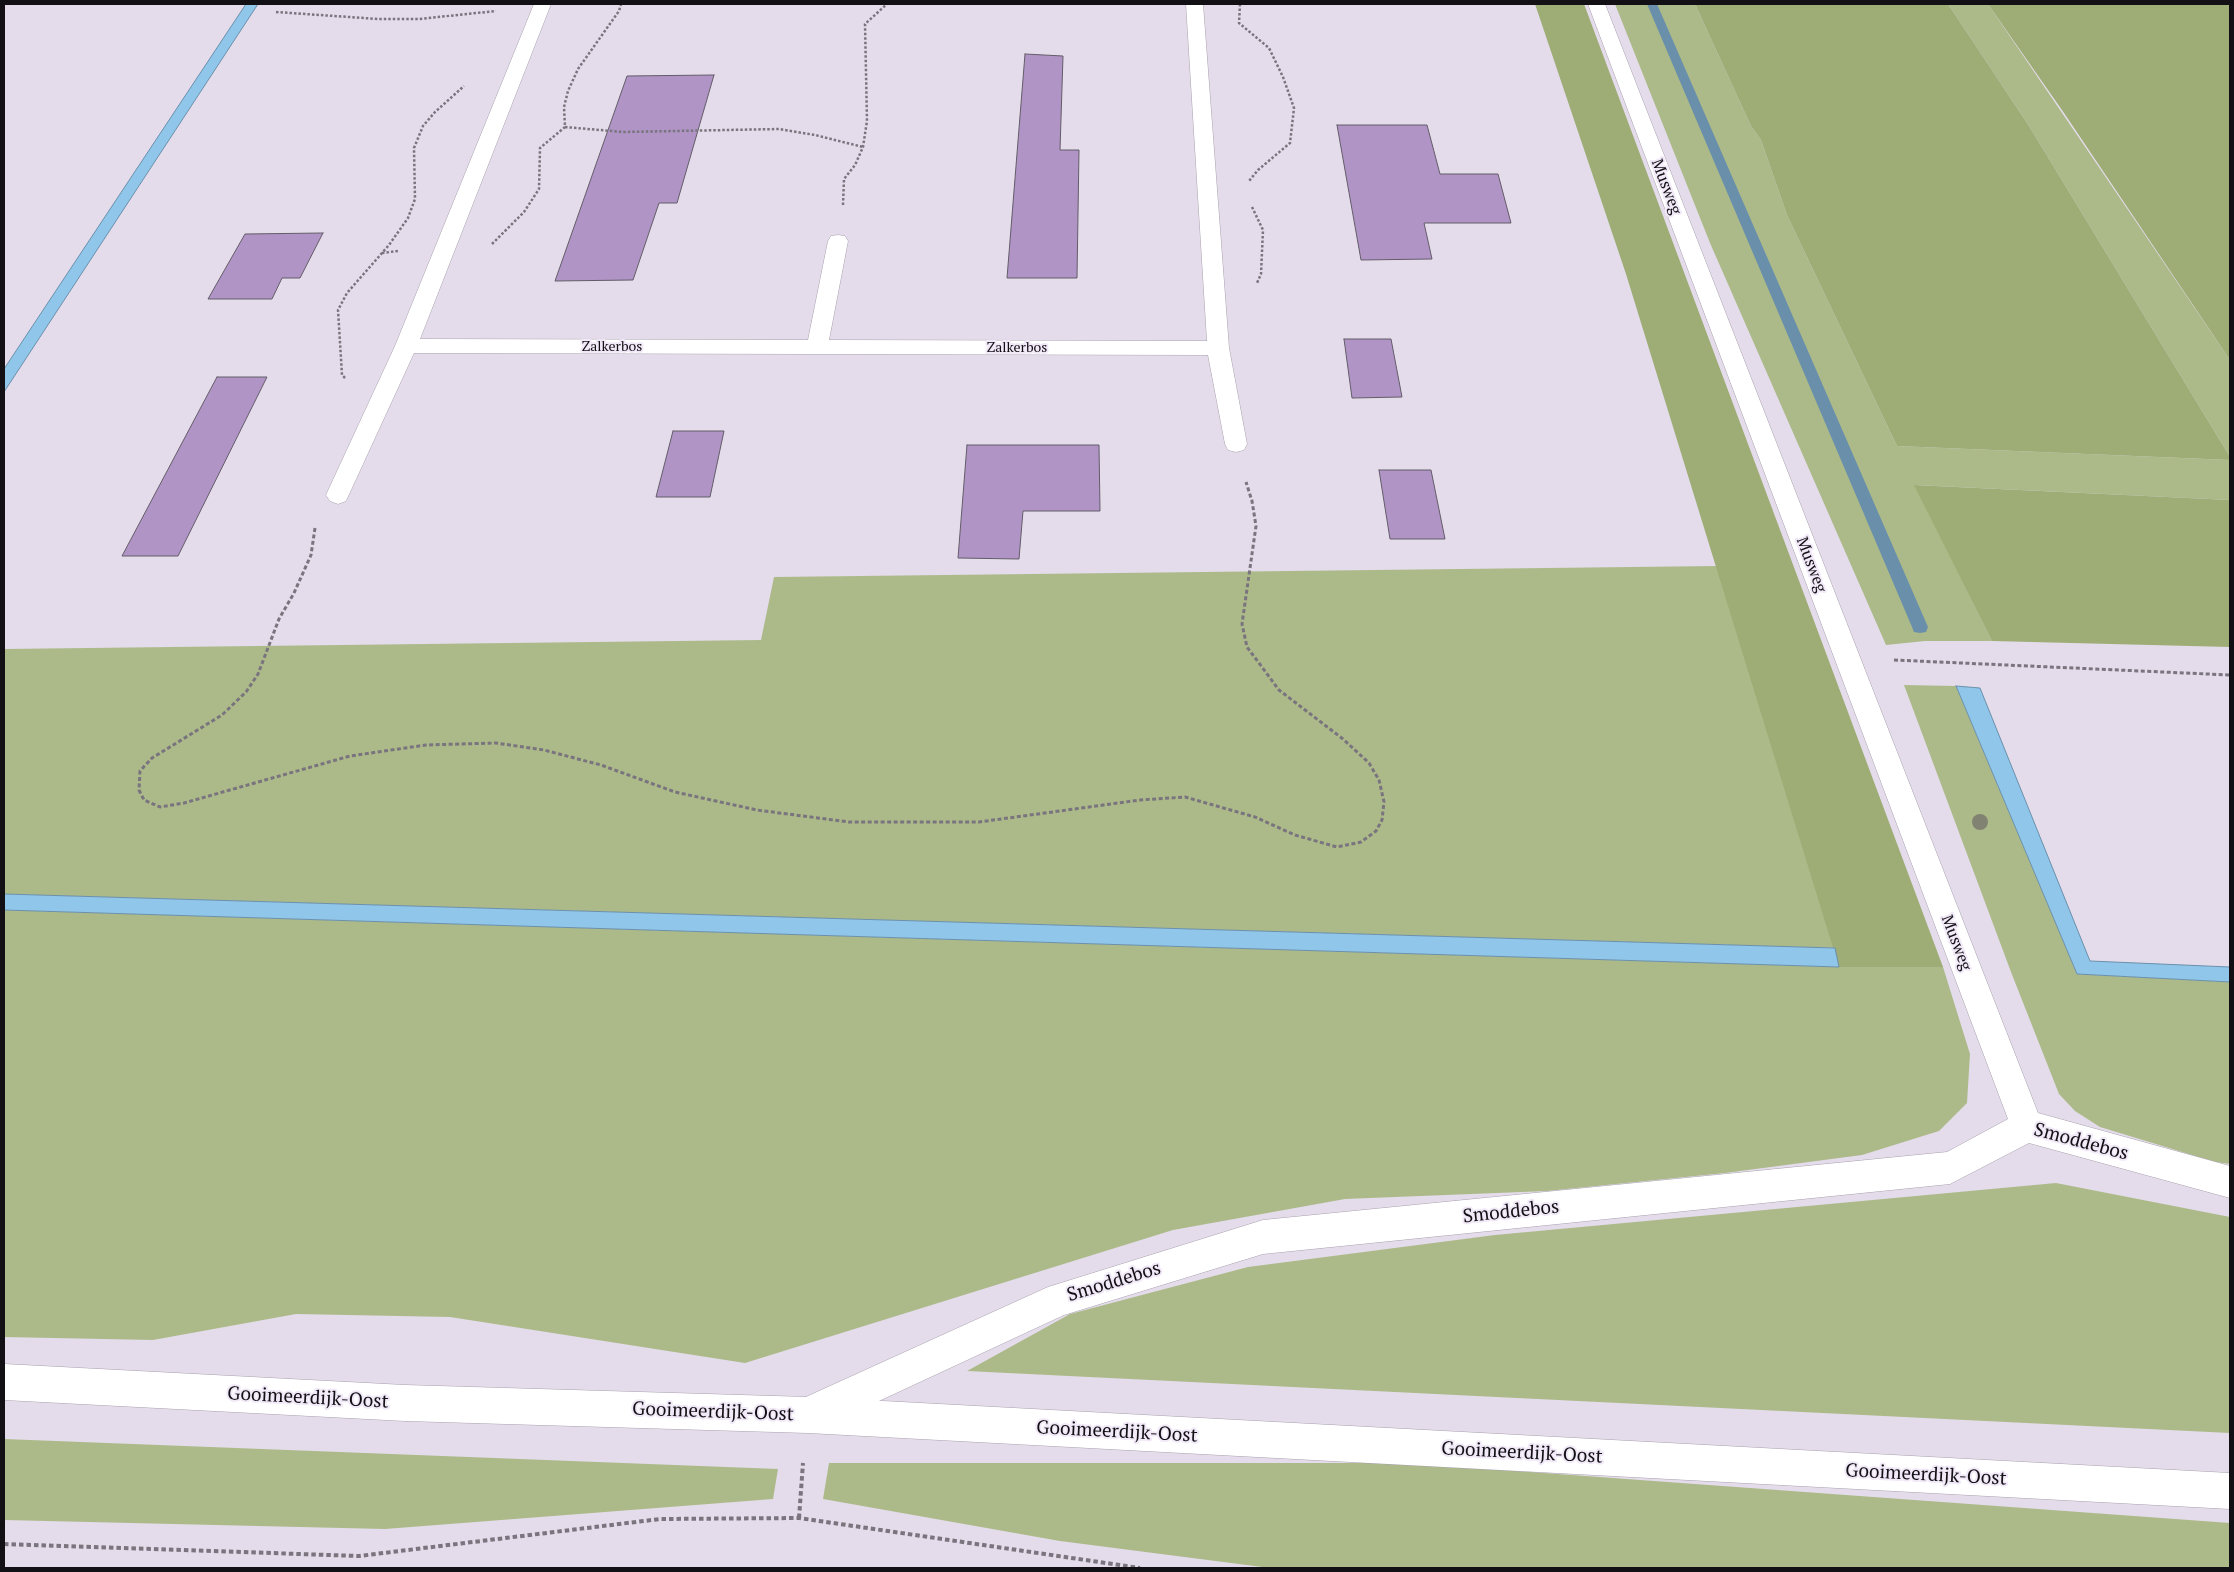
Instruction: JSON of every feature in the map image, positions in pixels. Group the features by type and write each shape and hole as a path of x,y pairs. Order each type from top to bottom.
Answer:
{"street":[{"path":"338,495 406,346 542,4"},
{"path":"1195,4 1218,348 1236,444"},
{"name":"Musweg","path":"1596,4 2027,1126"},
{"path":"817,348 838,241"},
{"name":"Zalkerbos","path":"406,346 1218,348"},
{"name":"Smoddebos","path":"808,1415 1060,1299 1263,1237 1950,1168 2027,1126 2230,1182"},
{"name":"Gooimeerdijk-Oost","path":"4,1382 404,1403 808,1415 2230,1491"}],"path":[{"path":"838,241 845,195 844,179 856,165 863,147 867,121 865,24 887,4"},
{"path":"1240,4 1239,23 1268,48 1283,77 1294,108 1290,143 1258,170 1248,182"},
{"path":"276,12 378,19 419,19 501,10"},
{"path":"565,127 623,132 779,129 815,135 863,147"},
{"path":"1250,204 1262,230 1261,274 1255,290"},
{"path":"338,495 317,514 311,555 294,593 279,619 254,680 246,692 222,715 152,758 140,770 139,790 144,800 160,807 184,803 350,756 426,745 496,743 544,750 602,765 675,792 757,810 849,822 979,822 1140,800 1185,797 1255,817 1295,834 1337,847 1360,842 1376,831 1382,820 1384,802 1379,780 1369,763 1343,738 1279,690 1260,667 1247,647 1242,624 1256,526 1252,501 1236,444"},
{"path":"1846,657 2230,675"},
{"path":"4,1544 359,1556 660,1519 798,1518 1140,1568"}],"green space":[{"path":"1535,4 1584,4 1943,967 1839,967 1626,274"},
{"path":"1615,4 1695,4 1751,126 1761,140 1787,215 1897,446 2230,460 2230,500 1915,485 1992,641 1925,641 1886,645 1710,243"},
{"path":"1695,4 1948,4 2029,126 2230,457 2230,460 1897,446 1787,215 1761,140 1751,126"},
{"path":"1948,4 1988,4 2230,360 2230,457 2029,126"},
{"path":"1988,4 2230,4 2230,360 2064,113"},
{"path":"1914,485 2230,500 2230,647 1992,641"},
{"path":"1717,566 1835,948 4,894 4,649 761,640 774,577"},
{"path":"1904,685 1956,686 2077,974 2230,982 2230,1164 2215,1162 2100,1127 2075,1111 2059,1094 2011,972"},
{"path":"4,910 1839,967 1943,967 1970,1054 1967,1103 1939,1131 1862,1155 1725,1173 1547,1191 1345,1199 1173,1230 745,1363 450,1317 296,1314 153,1340 4,1337"},
{"path":"2056,1183 2230,1217 2230,1433 967,1371 1070,1314 1248,1267 1495,1235"},
{"path":"4,1439 778,1469 773,1499 385,1529 4,1520"},
{"path":"829,1463 1407,1463 2230,1523 2230,1568 1270,1568 1060,1541 823,1499"}],"water":[{"path":"246,4 258,4 4,392 4,369"},
{"path":"1956,686 1980,688 2090,961 2230,967 2230,982 2077,974"},
{"path":"4,894 1835,948 1839,967 4,910"}],"building":[{"path":"1025,54 1063,56 1060,150 1079,150 1077,278 1007,278"},
{"path":"714,75 677,203 659,203 633,280 555,281 627,76"},
{"path":"1337,125 1427,125 1440,174 1498,174 1511,223 1424,223 1432,259 1361,260"},
{"path":"323,233 300,278 282,278 272,299 208,299 245,234"},
{"path":"1344,339 1391,339 1402,397 1352,398"},
{"path":"217,377 267,377 178,556 122,556"},
{"path":"673,431 724,431 710,497 656,497"},
{"path":"967,445 1099,445 1100,511 1023,511 1019,559 958,558"},
{"path":"1379,470 1431,470 1445,539 1390,539"}],"waterway":[{"path":"1652,4 1920,627"}]}
